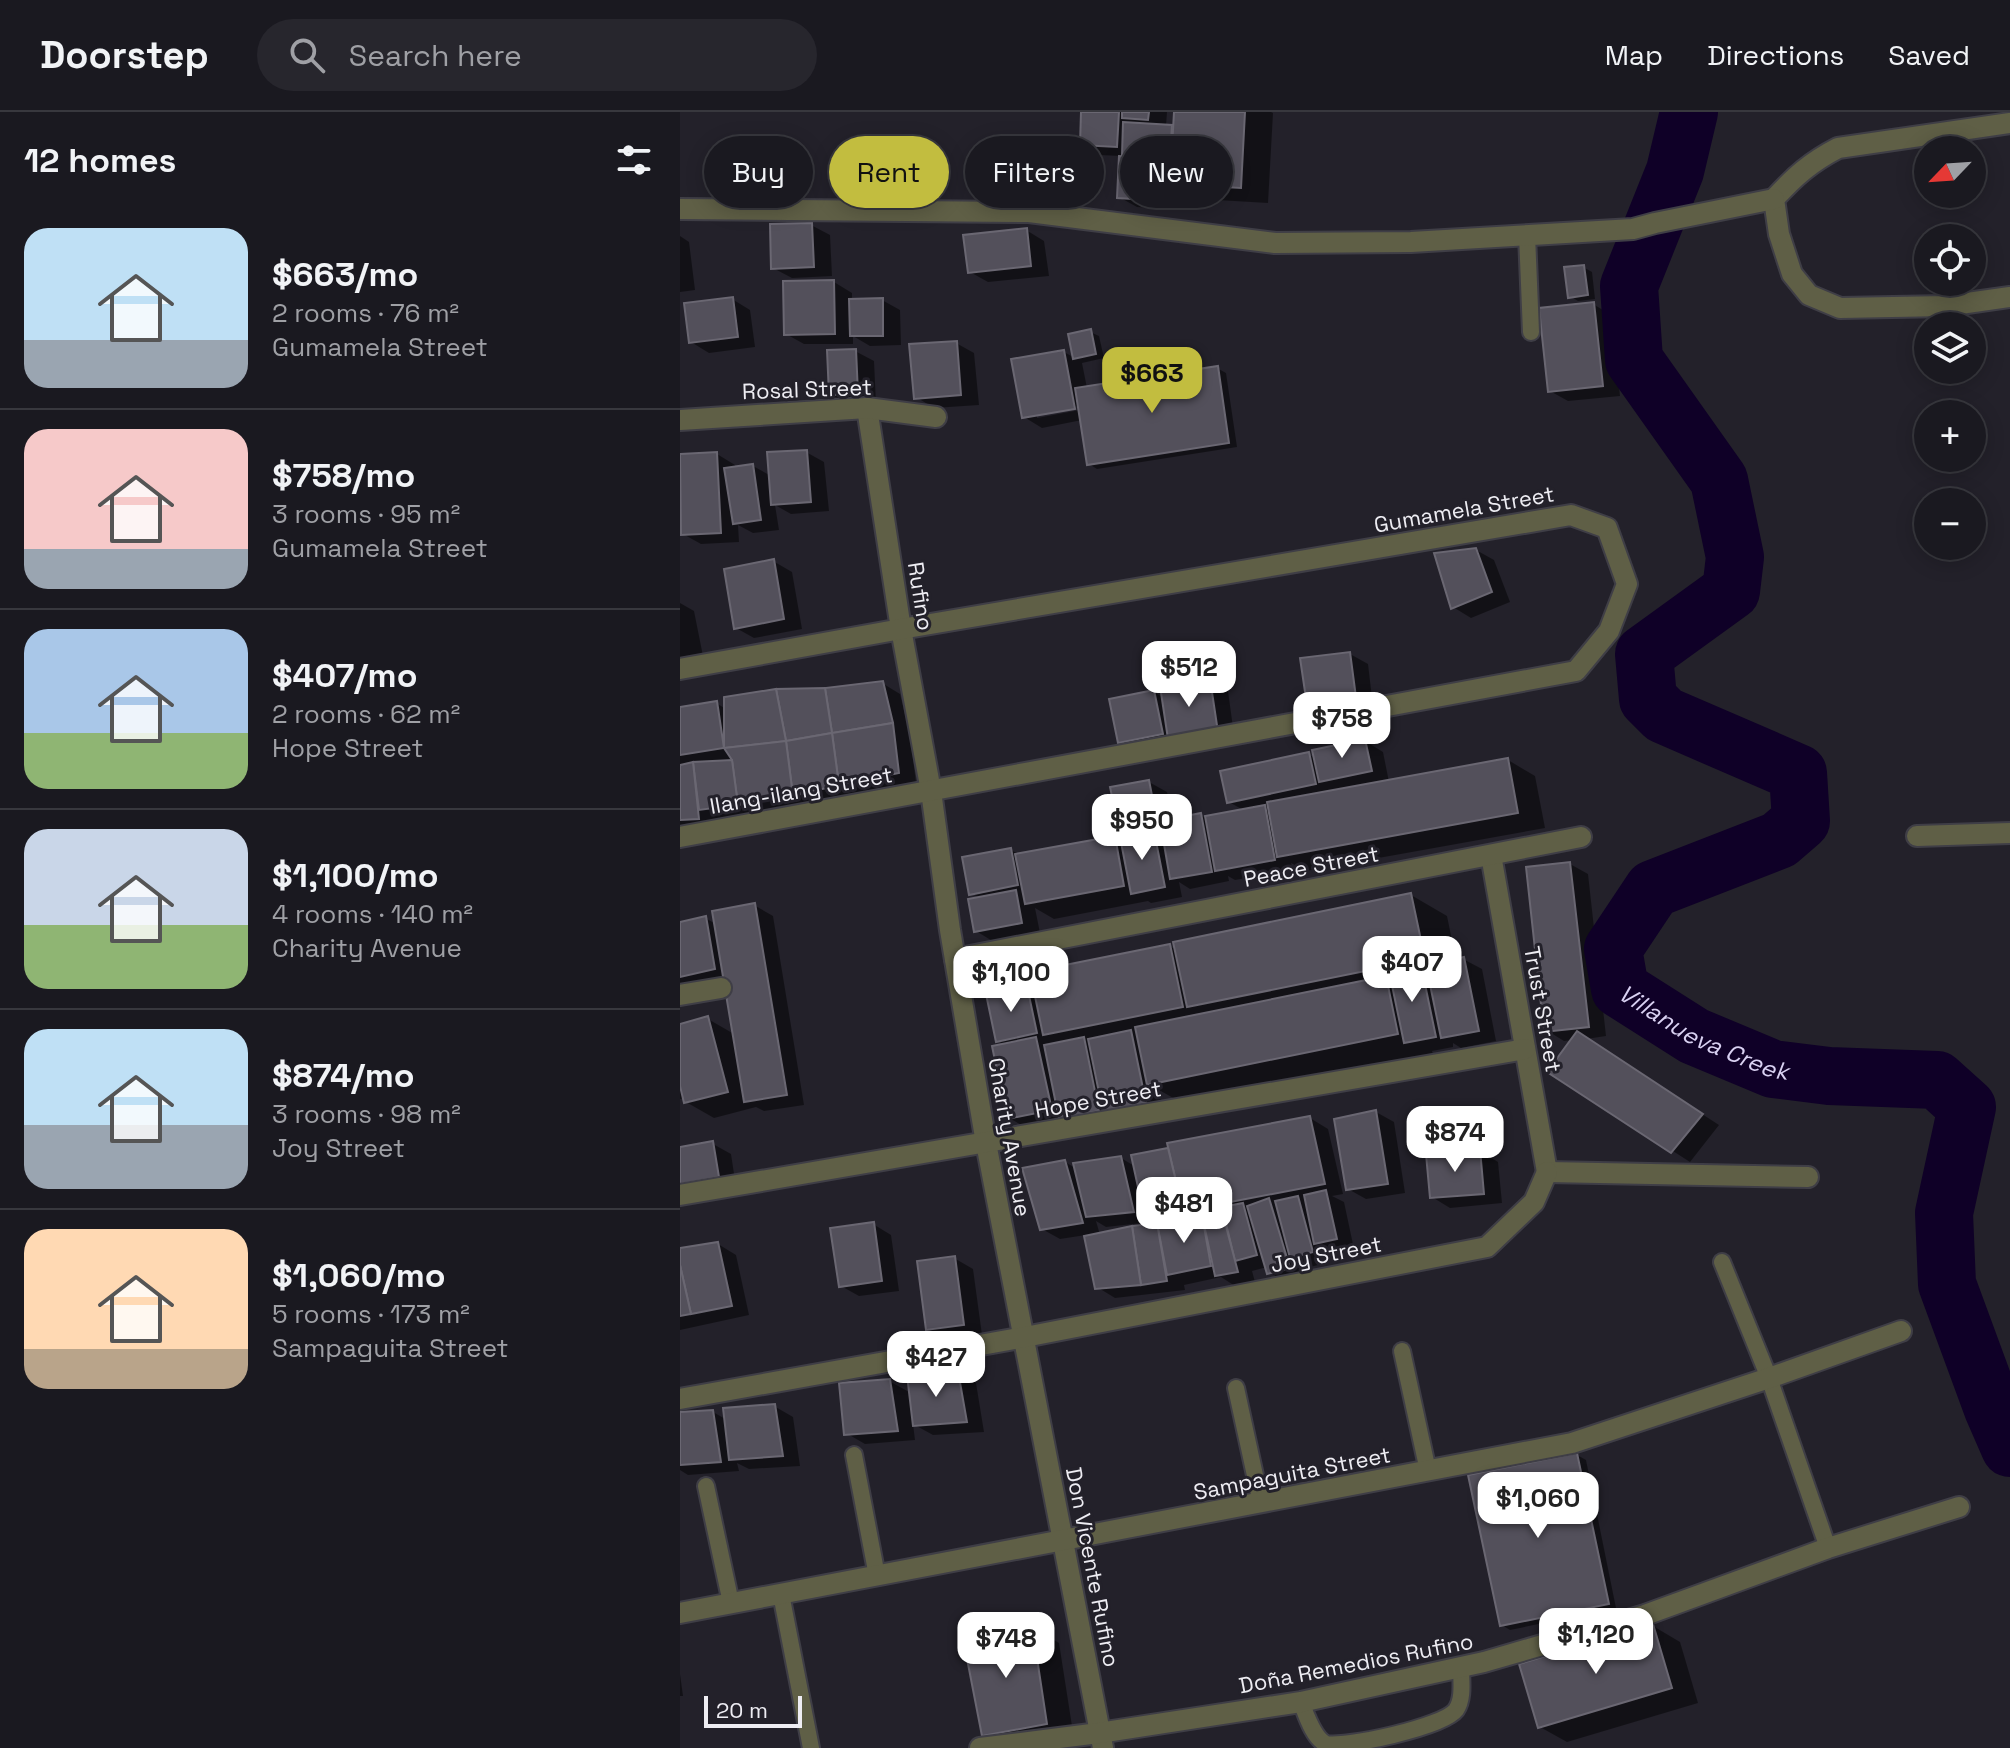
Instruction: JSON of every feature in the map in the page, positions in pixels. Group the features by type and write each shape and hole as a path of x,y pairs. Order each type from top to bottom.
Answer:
{"street":[{"path":"680,209 1029,212 1275,243 1411,242 1633,229 1774,199 1815,160 1838,148 2010,123"},
{"path":"1774,199 1779,234 1792,274 1809,295 1840,308 1946,306 2010,297"},
{"name":"Rosal Street","path":"680,420 867,408 936,417"},
{"name":"Rufino","path":"867,408 901,629 931,791"},
{"name":"Gumamela Street","path":"901,629 1571,515 1607,528 1627,584 1609,631 1576,671 931,791"},
{"path":"680,669 901,629"},
{"name":"Ilang-ilang Street","path":"680,837 931,791"},
{"name":"Charity Avenue","path":"931,791 986,1143 1035,1396"},
{"path":"1917,836 2010,833"},
{"name":"Peace Street","path":"955,959 1581,837"},
{"name":"Trust Street","path":"1491,855 1547,1172"},
{"path":"680,995 721,988"},
{"name":"Hope Street","path":"680,1195 1525,1049"},
{"path":"1547,1172 1808,1177"},
{"name":"Joy Street","path":"680,1399 1025,1337 1487,1247 1534,1202 1547,1172"},
{"name":"Sampaguita Street","path":"680,1613 1572,1443 1901,1331"},
{"name":"Don Vicente Rufino","path":"1035,1396 1101,1740"},
{"name":"Doña Remedios Rufino","path":"980,1748 1101,1740 1301,1702 1484,1662 1645,1615 1828,1548 1959,1507"}],"lane":[{"path":"1527,235 1531,332"},
{"path":"1722,1262 1769,1378 1828,1548"},
{"path":"1402,1351 1428,1471"},
{"path":"1236,1388 1261,1503"},
{"path":"854,1455 877,1576"},
{"path":"706,1486 731,1603"},
{"path":"781,1594 811,1748"},
{"path":"1301,1702 1320,1739 1328,1745 1395,1737 1451,1715 1458,1706 1461,1692 1461,1667"}],"building":[{"path":"1081,112 1119,112 1117,147 1104,146 1104,136 1080,136"},
{"path":"1122,112 1149,112 1148,120 1122,118"},
{"path":"1174,112 1245,112 1241,188 1233,188 1233,136 1173,136"},
{"path":"1123,122 1172,125 1171,136 1123,136"},
{"path":"1119,156 1120,198 1117,198"},
{"path":"812,223 814,267 771,269 770,224"},
{"path":"1027,228 1031,266 968,273 963,235"},
{"path":"1584,265 1588,295 1568,298 1564,267"},
{"path":"834,280 835,334 784,335 783,281"},
{"path":"733,297 738,337 689,343 684,303"},
{"path":"883,298 883,336 850,336 849,299"},
{"path":"1594,302 1603,386 1548,392 1539,308"},
{"path":"1091,329 1096,354 1073,359 1068,334"},
{"path":"957,341 961,395 914,399 909,344"},
{"path":"856,349 858,394 829,395 827,350"},
{"path":"1064,350 1075,409 1022,418 1011,359"},
{"path":"1218,366 1229,443 1087,465 1075,388"},
{"path":"807,450 811,502 771,505 767,452"},
{"path":"717,452 721,533 681,535 680,454"},
{"path":"753,464 761,520 733,524 724,468"},
{"path":"1476,548 1492,592 1451,609 1434,553"},
{"path":"774,559 784,619 734,629 724,569"},
{"path":"1350,652 1357,705 1308,712 1300,658"},
{"path":"1210,679 1218,732 1168,739 1160,686"},
{"path":"883,681 893,723 832,733 825,688"},
{"path":"825,688 832,733 786,741 776,689"},
{"path":"776,689 786,741 724,748 724,697"},
{"path":"1154,690 1163,734 1118,743 1109,699"},
{"path":"717,701 724,748 680,755 680,707"},
{"path":"893,723 899,773 839,785 832,733"},
{"path":"832,733 839,785 793,796 786,741"},
{"path":"1365,739 1372,771 1319,782 1312,750"},
{"path":"786,741 793,796 738,805 732,760 724,748"},
{"path":"1309,752 1316,784 1227,803 1220,771"},
{"path":"1508,758 1518,813 1277,857 1267,802"},
{"path":"732,760 738,805 699,810 693,762"},
{"path":"693,762 699,819 680,820 680,765"},
{"path":"1149,780 1158,827 1120,834 1110,787"},
{"path":"1265,805 1275,860 1215,871 1205,816"},
{"path":"1201,813 1212,872 1170,879 1160,821"},
{"path":"1154,831 1165,887 1131,894 1120,837"},
{"path":"1115,836 1124,886 1025,904 1015,854"},
{"path":"1011,848 1018,885 969,895 962,857"},
{"path":"1570,862 1589,1027 1544,1032 1526,867"},
{"path":"1016,890 1022,923 974,932 968,899"},
{"path":"1411,893 1425,959 1187,1007 1173,942"},
{"path":"755,903 787,1095 744,1102 712,911"},
{"path":"706,916 715,969 680,977 680,922"},
{"path":"1170,944 1183,1007 1043,1035 1030,972"},
{"path":"1464,957 1479,1031 1441,1038 1426,965"},
{"path":"1421,965 1436,1037 1404,1043 1389,971"},
{"path":"1386,976 1398,1034 1147,1085 1135,1027"},
{"path":"1027,986 1037,1033 996,1042 986,994"},
{"path":"708,1016 728,1092 684,1103 680,1086 680,1024"},
{"path":"1131,1030 1146,1103 1103,1112 1088,1039"},
{"path":"1577,1031 1703,1114 1671,1153 1547,1072"},
{"path":"1036,1037 1052,1110 1007,1119 992,1046"},
{"path":"1084,1037 1099,1111 1059,1119 1044,1045"},
{"path":"1376,1110 1388,1184 1346,1190 1334,1119"},
{"path":"1310,1116 1325,1184 1183,1211 1167,1143"},
{"path":"713,1141 719,1177 680,1184 680,1147"},
{"path":"1168,1148 1181,1202 1143,1210 1131,1155"},
{"path":"1480,1149 1484,1194 1430,1198 1426,1154"},
{"path":"1121,1156 1134,1212 1086,1217 1073,1163"},
{"path":"1065,1160 1083,1223 1040,1230 1022,1168"},
{"path":"1326,1190 1337,1239 1314,1244 1304,1195"},
{"path":"1298,1196 1313,1252 1290,1258 1275,1201"},
{"path":"1269,1198 1290,1268 1267,1274 1247,1206"},
{"path":"1243,1203 1257,1255 1235,1261 1222,1207"},
{"path":"1222,1211 1238,1272 1215,1276 1202,1215"},
{"path":"1202,1215 1211,1266 1167,1275 1157,1223"},
{"path":"874,1222 882,1281 839,1287 830,1228"},
{"path":"1157,1223 1167,1281 1141,1285 1132,1226"},
{"path":"1132,1226 1141,1285 1095,1289 1084,1236"},
{"path":"718,1242 732,1306 691,1314 680,1265 680,1248"},
{"path":"955,1256 964,1325 926,1330 917,1261"},
{"path":"680,1265 691,1314 680,1316"},
{"path":"958,1371 967,1422 913,1426 907,1375"},
{"path":"890,1379 898,1431 844,1435 839,1383"},
{"path":"775,1404 783,1456 729,1460 723,1408"},
{"path":"713,1410 721,1462 680,1465 680,1412"},
{"path":"1577,1453 1609,1604 1500,1626 1468,1475"},
{"path":"1653,1624 1672,1688 1538,1728 1519,1664"},
{"path":"1032,1625 1047,1724 982,1736 963,1638"}],"waterway":[{"name":"Villanueva Creek","path":"1689,112 1675,171 1629,286 1634,360 1719,480 1735,557 1731,591 1644,654 1648,699 1664,715 1798,773 1801,821 1779,840 1653,889 1613,949 1620,989 1694,1036 1773,1069 1829,1076 1937,1080 1967,1107 1944,1213 1947,1284 2010,1448"}]}
